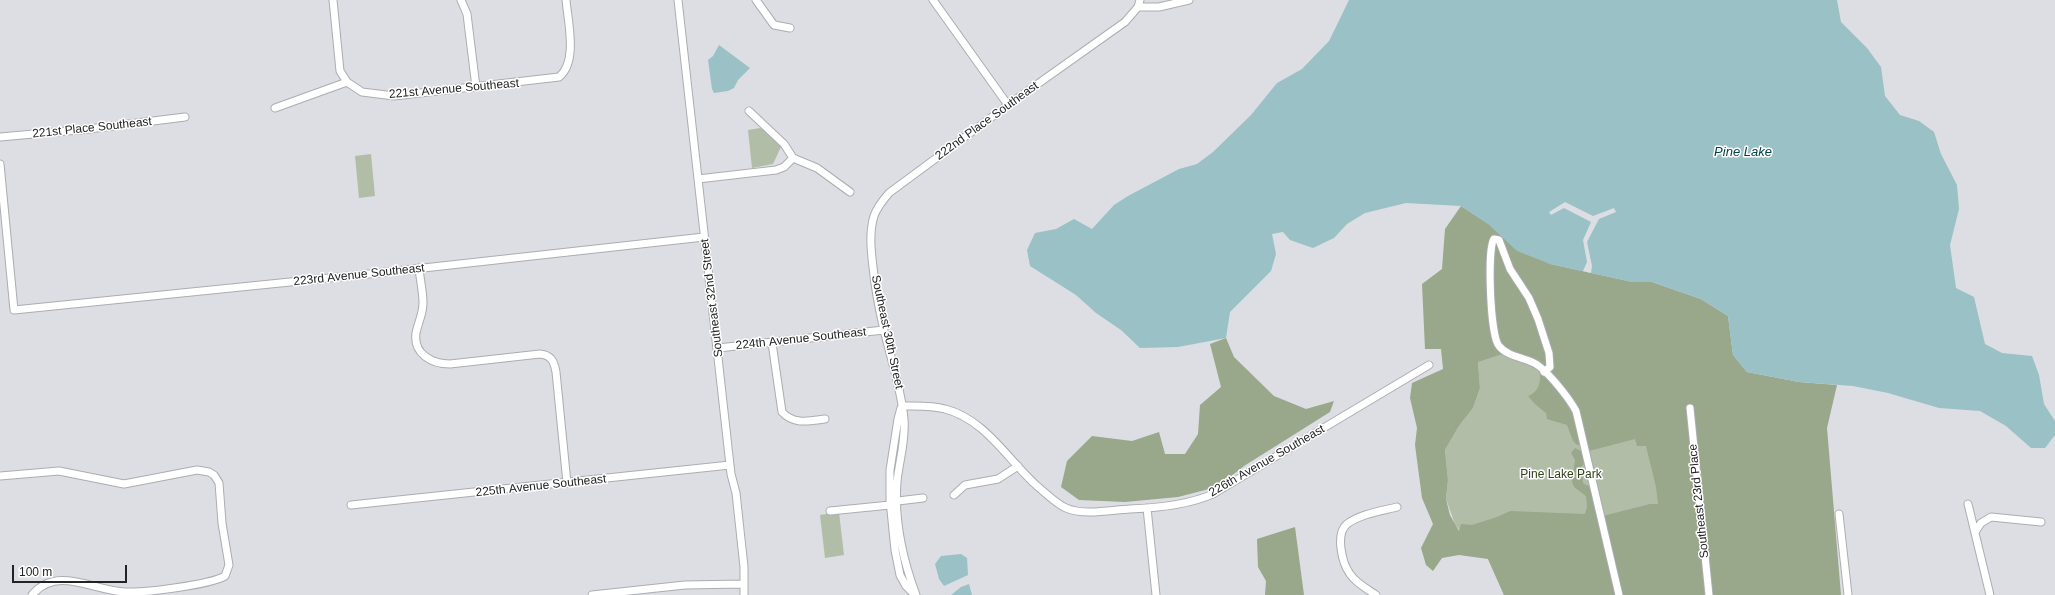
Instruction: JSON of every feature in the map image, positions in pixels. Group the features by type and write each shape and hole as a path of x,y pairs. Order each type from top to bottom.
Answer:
{"street":[{"path":"275,108 347,82 340,71 333,0"},
{"path":"461,0 467,14 476,87"},
{"name":"221st Avenue Southeast","path":"347,82 362,92 394,96 559,77 566,70 571,53 566,0"},
{"name":"Southeast 32nd Street","path":"678,0 730,465 737,498 744,567 744,595"},
{"path":"756,0 774,25 790,28"},
{"path":"933,0 1008,105"},
{"path":"1139,3 1159,7 1189,0"},
{"name":"222nd Place Southeast","path":"872,258 872,226 877,208 889,194 1008,105 1125,22 1139,3"},
{"path":"749,111 784,144 793,158 817,168 850,192"},
{"name":"221st Place Southeast","path":"0,137 89,129 185,117"},
{"path":"698,179 776,170 784,167 793,158"},
{"path":"0,164 1,192"},
{"name":"223rd Avenue Southeast","path":"1,192 14,310 704,237"},
{"path":"1544,372 1550,367 1549,353 1538,318 1529,298 1510,269 1499,240 1494,239 1491,248 1490,289 1494,336 1498,346 1508,354 1533,362 1544,372 1570,399 1576,411 1619,595"},
{"name":"Southeast 30th Street","path":"872,258 884,330 902,406 905,429 898,476 898,501 904,557 916,595"},
{"path":"419,268 423,303 416,339 422,354 429,360 444,364 540,354 546,354 552,360 556,372 567,483"},
{"name":"224th Avenue Southeast","path":"718,348 884,330"},
{"path":"772,343 782,412 791,420 797,421 825,419"},
{"name":"226th Avenue Southeast","path":"1018,466 1053,500 1067,508 1086,511 1147,508 1196,500 1213,494 1429,365"},
{"path":"916,595 906,586 900,575 894,550 890,505 890,470 898,419 902,406 933,407 958,414 976,424 1018,466 998,479 965,485 954,495"},
{"name":"Southeast 23rd Place","path":"1690,408 1709,595"},
{"name":"225th Avenue Southeast","path":"351,505 730,465"},
{"path":"0,476 59,471 124,484 197,470 214,475 219,483 222,524 230,565 225,576 207,582 132,592 118,592 63,580 44,585 32,595"},
{"path":"898,501 923,498"},
{"path":"1968,504 1990,595"},
{"path":"830,512 890,505"},
{"path":"1376,595 1355,580 1346,568 1341,546 1342,531 1346,525 1354,520 1397,507"},
{"path":"1147,508 1156,595"},
{"path":"1838,514 1848,595"},
{"path":"1975,532 1981,524 1992,517 2041,522"},
{"path":"592,595 685,585 743,584"}],"green space":[{"path":"760,128 764,129 781,147 773,164 752,168 748,130"},
{"path":"371,154 375,196 359,198 355,156"},
{"path":"1461,206 1550,264 1632,282 1652,282 1701,299 1728,316 1733,355 1747,372 1799,382 1837,385 1827,428 1841,595 1504,595 1488,559 1459,555 1442,558 1433,571 1426,565 1421,548 1433,524 1422,498 1415,445 1417,428 1410,398 1412,383 1443,369 1441,349 1425,349 1422,284 1442,269 1445,229","holes":["1508,352 1539,370 1539,386 1535,392 1528,396 1546,413 1547,419 1567,425 1573,441 1577,445 1587,444 1589,451 1635,439 1637,446 1646,446 1656,487 1658,504 1650,504 1603,516 1590,487 1583,483 1581,467 1584,464 1581,451 1575,448 1571,453 1575,460 1572,482 1574,487 1586,496 1587,507 1585,514 1510,511 1472,525 1461,524 1459,531 1450,515 1446,499 1448,480 1445,450 1459,426 1473,408 1480,388 1478,362"]},
{"name":"Pine Lake Park","path":"1550,264 1632,282 1672,502 1504,595 1488,559 1455,524 1446,499 1448,480 1445,450 1459,426 1473,408 1480,388 1478,362"},
{"path":"1226,338 1234,357 1274,396 1306,409 1334,401 1330,412 1244,466 1217,487 1178,497 1125,502 1079,500 1061,487 1067,461 1092,436 1132,441 1159,432 1165,454 1185,454 1198,434 1200,405 1221,387 1210,344"},
{"path":"839,512 844,555 825,558 820,515"},
{"path":"1295,527 1304,595 1265,595 1266,581 1258,567 1257,539"}],"water":[{"name":"Pine Lake","path":"1349,0 1837,0 1841,22 1867,48 1881,67 1885,96 1900,115 1919,121 1934,132 1941,154 1957,185 1959,209 1950,245 1956,288 1974,297 1985,344 2002,353 2032,356 2039,375 2044,404 2055,421 2055,435 2045,448 2031,448 2006,426 1980,411 1939,408 1888,393 1853,386 1799,382 1747,372 1733,355 1728,316 1701,299 1652,282 1632,282 1550,264 1517,251 1488,224 1461,206 1406,203 1365,213 1347,224 1334,238 1313,248 1290,240 1283,232 1272,234 1276,254 1271,271 1230,312 1226,338 1178,347 1140,348 1121,330 1096,313 1076,295 1030,266 1027,250 1035,233 1056,229 1074,219 1092,229 1114,205 1128,196 1179,169 1197,164 1213,152 1251,115 1277,83 1302,69 1329,41"},
{"path":"719,45 750,68 738,80 734,88 728,91 714,93 712,89 708,60 713,56"},
{"path":"961,554 967,558 968,575 944,586 939,579 935,564 941,556"},
{"path":"969,584 972,595 951,595 961,587"}],"pier":[{"path":"1565,202 1593,216 1614,208 1616,212 1599,219 1587,242 1592,266 1591,273 1583,271 1587,262 1583,240 1591,222 1564,208 1551,215 1549,212"}]}
